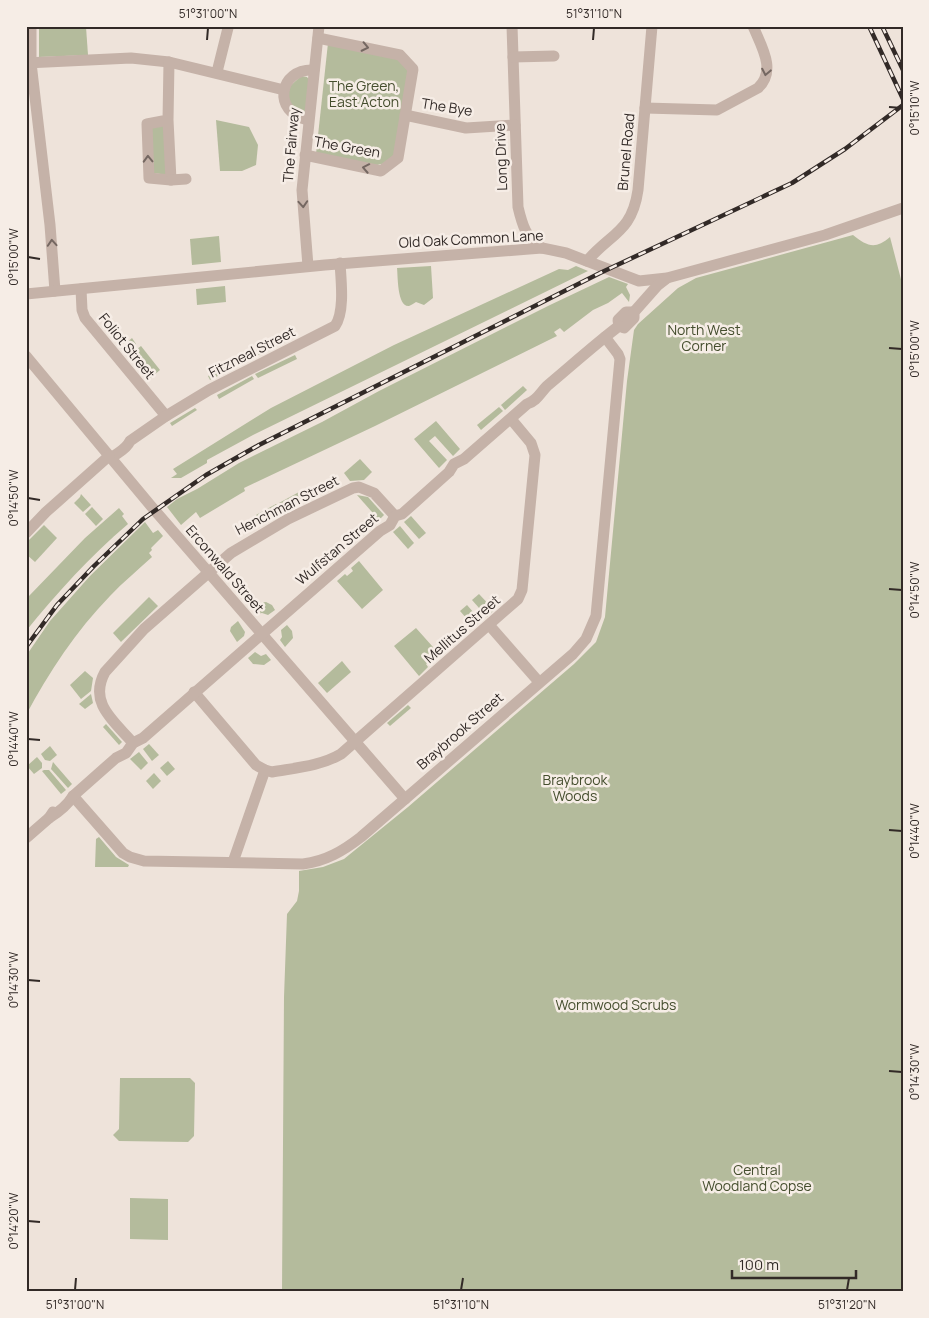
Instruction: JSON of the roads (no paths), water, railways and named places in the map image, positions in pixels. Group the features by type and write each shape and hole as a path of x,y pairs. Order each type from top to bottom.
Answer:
{"street":[{"path":"31,26 28,63 50,225 55,292"},
{"name":"Long Drive","path":"512,26 518,207 522,224 528,237 542,248"},
{"name":"Brunel Road","path":"587,261 620,232 630,220 634,209 638,190 652,26"},
{"path":"645,108 716,110 758,88 767,75 768,65 753,26"},
{"path":"217,72 228,28"},
{"name":"The Fairway","path":"308,266 302,190 304,155 318,32"},
{"name":"The Green","path":"304,155 381,171 398,158 413,69 400,55 318,32"},
{"path":"513,57 554,56"},
{"path":"28,63 131,58 169,62 217,72 284,90"},
{"path":"169,62 168,120 172,180"},
{"path":"308,120 295,116 289,111 283,96 290,79 295,74 301,71 314,70"},
{"name":"The Bye","path":"405,115 466,128 514,125"},
{"path":"168,120 147,124 149,178 186,179"},
{"name":"Old Oak Common Lane","path":"26,294 308,266 542,248 560,251 639,280 667,278 825,235 903,208"},
{"name":"Fitzneal Street","path":"113,455 128,447 130,441 166,416 209,390 335,326 339,318 340,307 340,264"},
{"name":"Wulfstan Street","path":"26,838 49,818 56,807 64,800 73,796 116,758 126,753 133,743 142,738 380,531 390,525 395,516 402,514 449,472 454,464 464,459 619,326 618,320 626,312 634,312 656,286 667,278"},
{"name":"Foliot Street","path":"81,289 82,310 85,318 166,416"},
{"name":"Braybrook Street","path":"73,796 118,849 130,857 144,861 303,864 323,860 348,847 580,648 590,632 596,616 620,359 605,337"},
{"name":"Erconwald Street","path":"26,356 113,455 262,635 405,798"},
{"name":"Mellitus Street","path":"265,770 272,772 332,760 341,754 490,626 520,595 535,455 531,443 510,419"},
{"path":"26,533 46,512 113,455"},
{"name":"Henchman Street","path":"133,743 104,709 99,695 101,678 144,629 208,572 231,553 255,537 313,506 353,488 365,488 374,493 395,516"},
{"path":"490,626 539,682"},
{"path":"194,692 256,765 265,770 234,862"}],"railway":[{"path":"869,26 903,99"},
{"path":"882,26 903,70"},
{"path":"26,647 57,605 143,519 206,475 259,445 600,273 792,183 845,149 903,105"}],"park label":[{"name":"The Green, East Acton","path":"364,94"},
{"name":"North West Corner","path":"704,338"},
{"name":"Braybrook Woods","path":"575,788"},
{"name":"Wormwood Scrubs","path":"616,1005"},
{"name":"Central Woodland Copse","path":"757,1178"}]}
